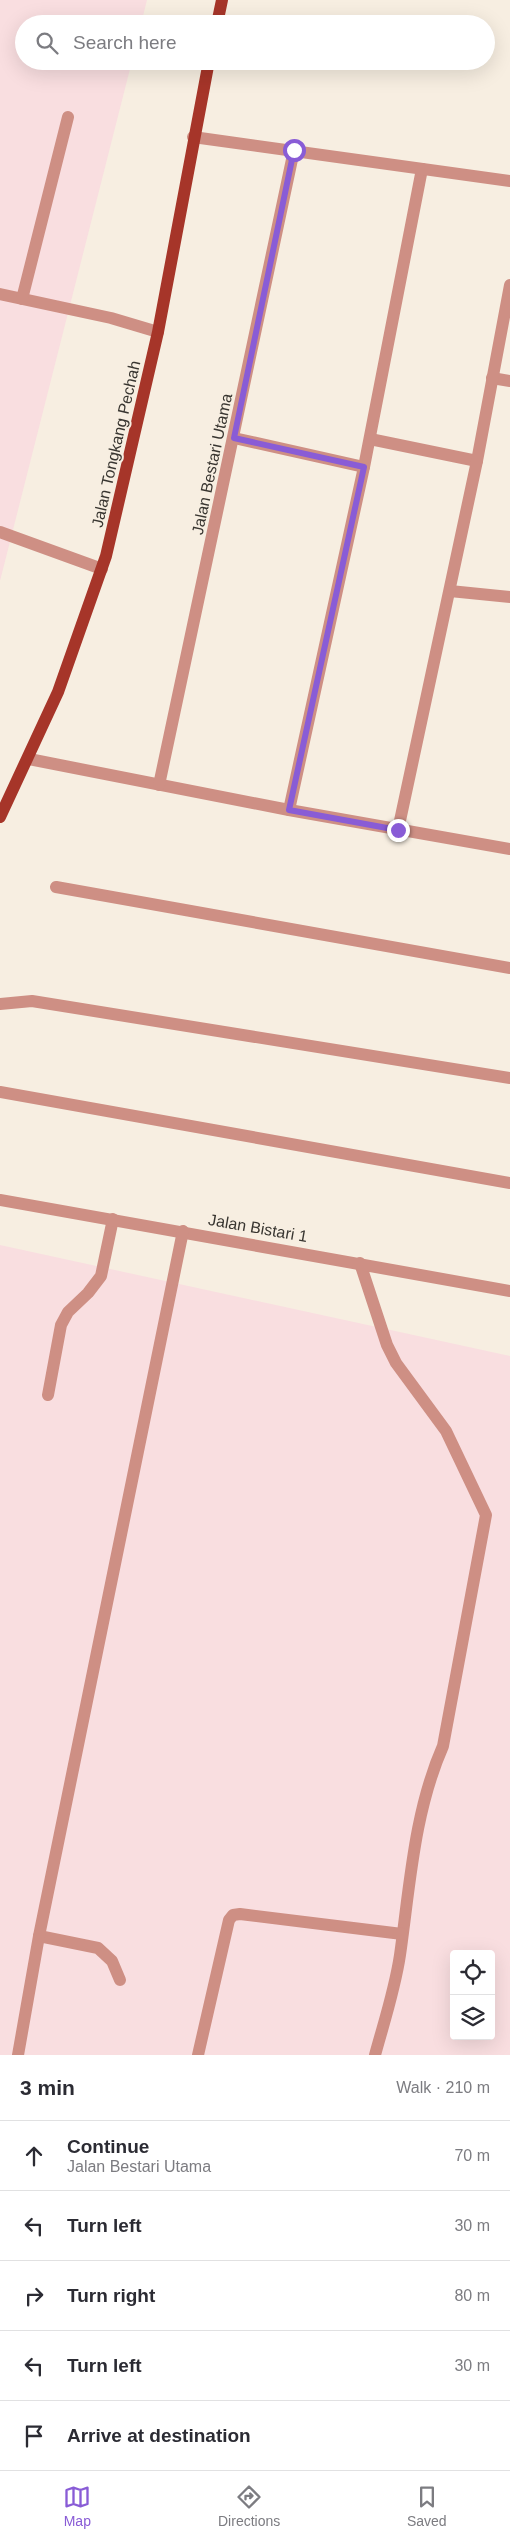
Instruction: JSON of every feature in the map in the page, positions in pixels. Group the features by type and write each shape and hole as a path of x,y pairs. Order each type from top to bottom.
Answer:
{"main road":[{"path":"219,15 222,0"},
{"name":"Jalan Tongkang Pechah","path":"0,817 29,759 58,692 102,569 158,332 193,137 207,70"}],"street":[{"path":"22,299 68,117"},
{"path":"193,137 510,181"},
{"name":"Jalan Bestari Utama","path":"159,784 294,150"},
{"path":"289,810 370,439 422,169"},
{"path":"398,830 477,461 510,285"},
{"path":"0,294 112,318 158,332"},
{"path":"492,378 510,381"},
{"path":"234,438 364,467"},
{"path":"370,439 477,461"},
{"path":"3,533 102,569"},
{"path":"450,590 510,597"},
{"path":"29,759 289,810 510,849"},
{"path":"56,887 510,968"},
{"path":"0,1004 32,1001 510,1078"},
{"path":"0,1092 510,1183"},
{"name":"Jalan Bistari 1","path":"0,1200 183,1231 510,1291"},
{"path":"48,1395 61,1325 68,1312 88,1293 101,1276 113,1219"},
{"path":"18,2055 39,1936 183,1231"},
{"path":"360,1263 387,1346 396,1363 446,1431 486,1515 443,1746 430,1775 408,1882 393,1988 375,2055"},
{"path":"198,2055 229,1920 233,1914 402,1934"},
{"path":"39,1936 98,1948 112,1961 120,1980"}],"shaded area":[{"path":"0,0 147,0 143,15 15,15 15,70 130,70 0,581"},
{"path":"0,1245 510,1356 510,2055 0,2055"}],"route":[{"path":"294,150 234,438 364,467 289,810 398,830"}]}
